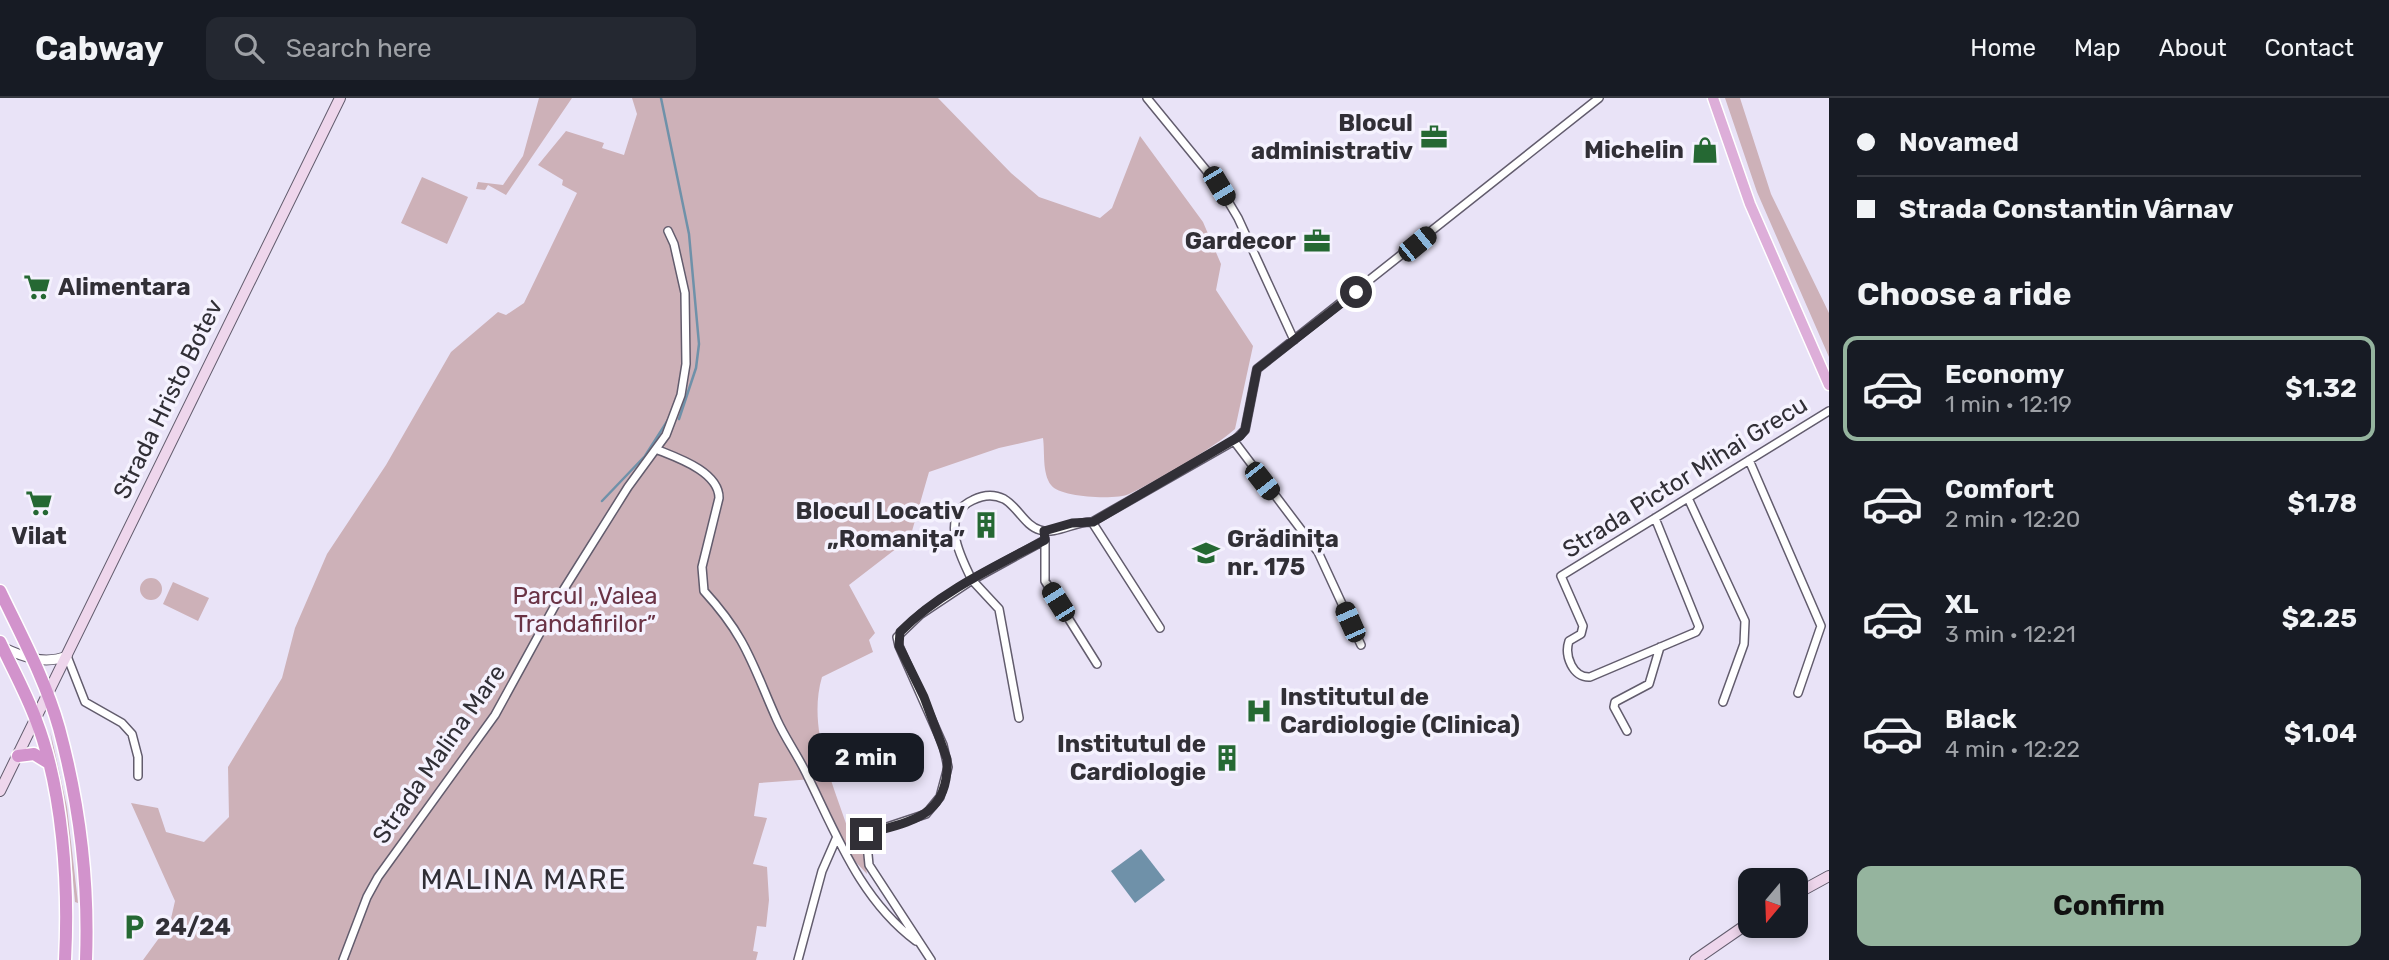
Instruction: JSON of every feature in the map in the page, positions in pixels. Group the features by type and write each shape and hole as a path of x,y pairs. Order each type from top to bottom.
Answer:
{"highway":[{"path":"0,591 48,696 59,729 71,787 87,900 86,960"},
{"path":"1,645 36,720 47,762 58,818 66,900 65,960"},
{"path":"18,756 34,754 47,762"}],"main road":[{"name":"Strada Hristo Botev","path":"0,791 340,98"},
{"path":"1713,98 1750,204 1829,385"},
{"path":"1808,887 1829,876"},
{"path":"1695,960 1738,930"}],"street":[{"path":"1147,98 1219,186 1238,218 1294,340"},
{"path":"1019,718 999,609 972,580 957,542 953,523 961,507 986,496 1000,498 1033,527 1044,531 1072,523 1093,522 1234,441 1245,430 1257,369 1599,98"},
{"name":"Strada Malina Mare","path":"343,959 367,897 378,877 495,715 564,589 628,487 658,450 681,395 687,364 685,293 674,244 668,232"},
{"name":"Strada Pictor Mihai Grecu","path":"1660,647 1590,677 1577,674 1567,647 1569,641 1581,634 1583,626 1561,576 1829,411"},
{"path":"1234,441 1318,552 1361,645"},
{"path":"658,450 691,466 708,477 717,488 719,498 702,567 704,591 727,614 748,649 781,728 797,755 836,839 879,904 902,931 922,946"},
{"path":"1749,460 1821,626 1798,693"},
{"path":"1688,498 1745,621 1744,644 1724,702"},
{"path":"1628,731 1614,707 1615,702 1649,684 1660,647 1696,632 1700,625 1655,518"},
{"path":"1093,522 1160,628"},
{"path":"1044,531 1045,581 1097,664"},
{"path":"931,960 869,865 866,834 926,814 940,797 948,767 943,745 897,636 920,614 972,580 1045,540"},
{"path":"1,645 32,659 57,660 66,656 85,702 122,723 132,734 137,749 138,776"},
{"path":"798,960 822,872 836,839"}],"green space":[{"path":"539,98 572,98 506,195 488,185 485,190 476,189 478,182 503,185 523,156"},
{"name":"Parcul „Valea Trandafirilor”","path":"632,98 938,98 1011,173 1039,197 1100,218 1112,208 1140,136 1203,222 1221,264 1216,290 1253,346 1235,429 1184,464 1123,496 1089,497 1056,489 1046,475 1043,438 999,448 929,472 910,538 849,585 875,633 869,640 873,652 822,677 818,696 820,736 829,775 849,832 859,830 867,874 851,857 813,779 759,783 754,816 767,818 753,864 767,867 769,900 766,927 757,926 753,951 758,952 756,960 143,960 170,923 175,901 131,803 158,808 166,832 204,842 229,817 228,767 282,678 295,628 327,554 386,465 451,352 498,312 506,315 524,303 577,193 562,185 563,180 538,165 566,131 604,143 602,148 624,155 637,114"},
{"path":"1725,98 1740,98 1771,194 1829,313 1829,357 1757,192"},
{"path":"422,177 468,197 447,244 401,223"},
{"path":"151,578 159,581 162,589 159,597 151,600 143,597 140,589 143,581"},
{"path":"173,582 209,598 198,621 163,604"},
{"path":"50,730 67,807 78,903 75,902 71,858"}],"water":[{"path":"1141,849 1165,880 1135,903 1111,871"}],"waterway":[{"path":"661,98 689,234 699,344 696,368 679,419"},
{"path":"602,501 645,456 668,420"}],"place":[{"name":"Blocul administrativ","path":"1434,137"},
{"name":"Michelin","path":"1705,150"},
{"name":"Gardecor","path":"1317,241"},
{"name":"Alimentara","path":"37,287"},
{"name":"Vilat","path":"39,503"},
{"name":"Blocul Locativ „Romanița”","path":"986,525"},
{"name":"Grădinița nr. 175","path":"1206,553"},
{"name":"Institutul de Cardiologie (Clinica)","path":"1259,711"},
{"name":"Institutul de Cardiologie","path":"1227,758"},
{"name":"24/24","path":"134,927"}],"district":[{"name":"MALINA MARE","path":"524,879"}],"route":[{"path":"866,834 905,823 935,807 944,787 948,767 924,697 897,642 900,632 920,614 972,580 1045,540 1044,531 1082,521 1093,522 1240,436 1245,430 1257,369 1356,292"}]}
